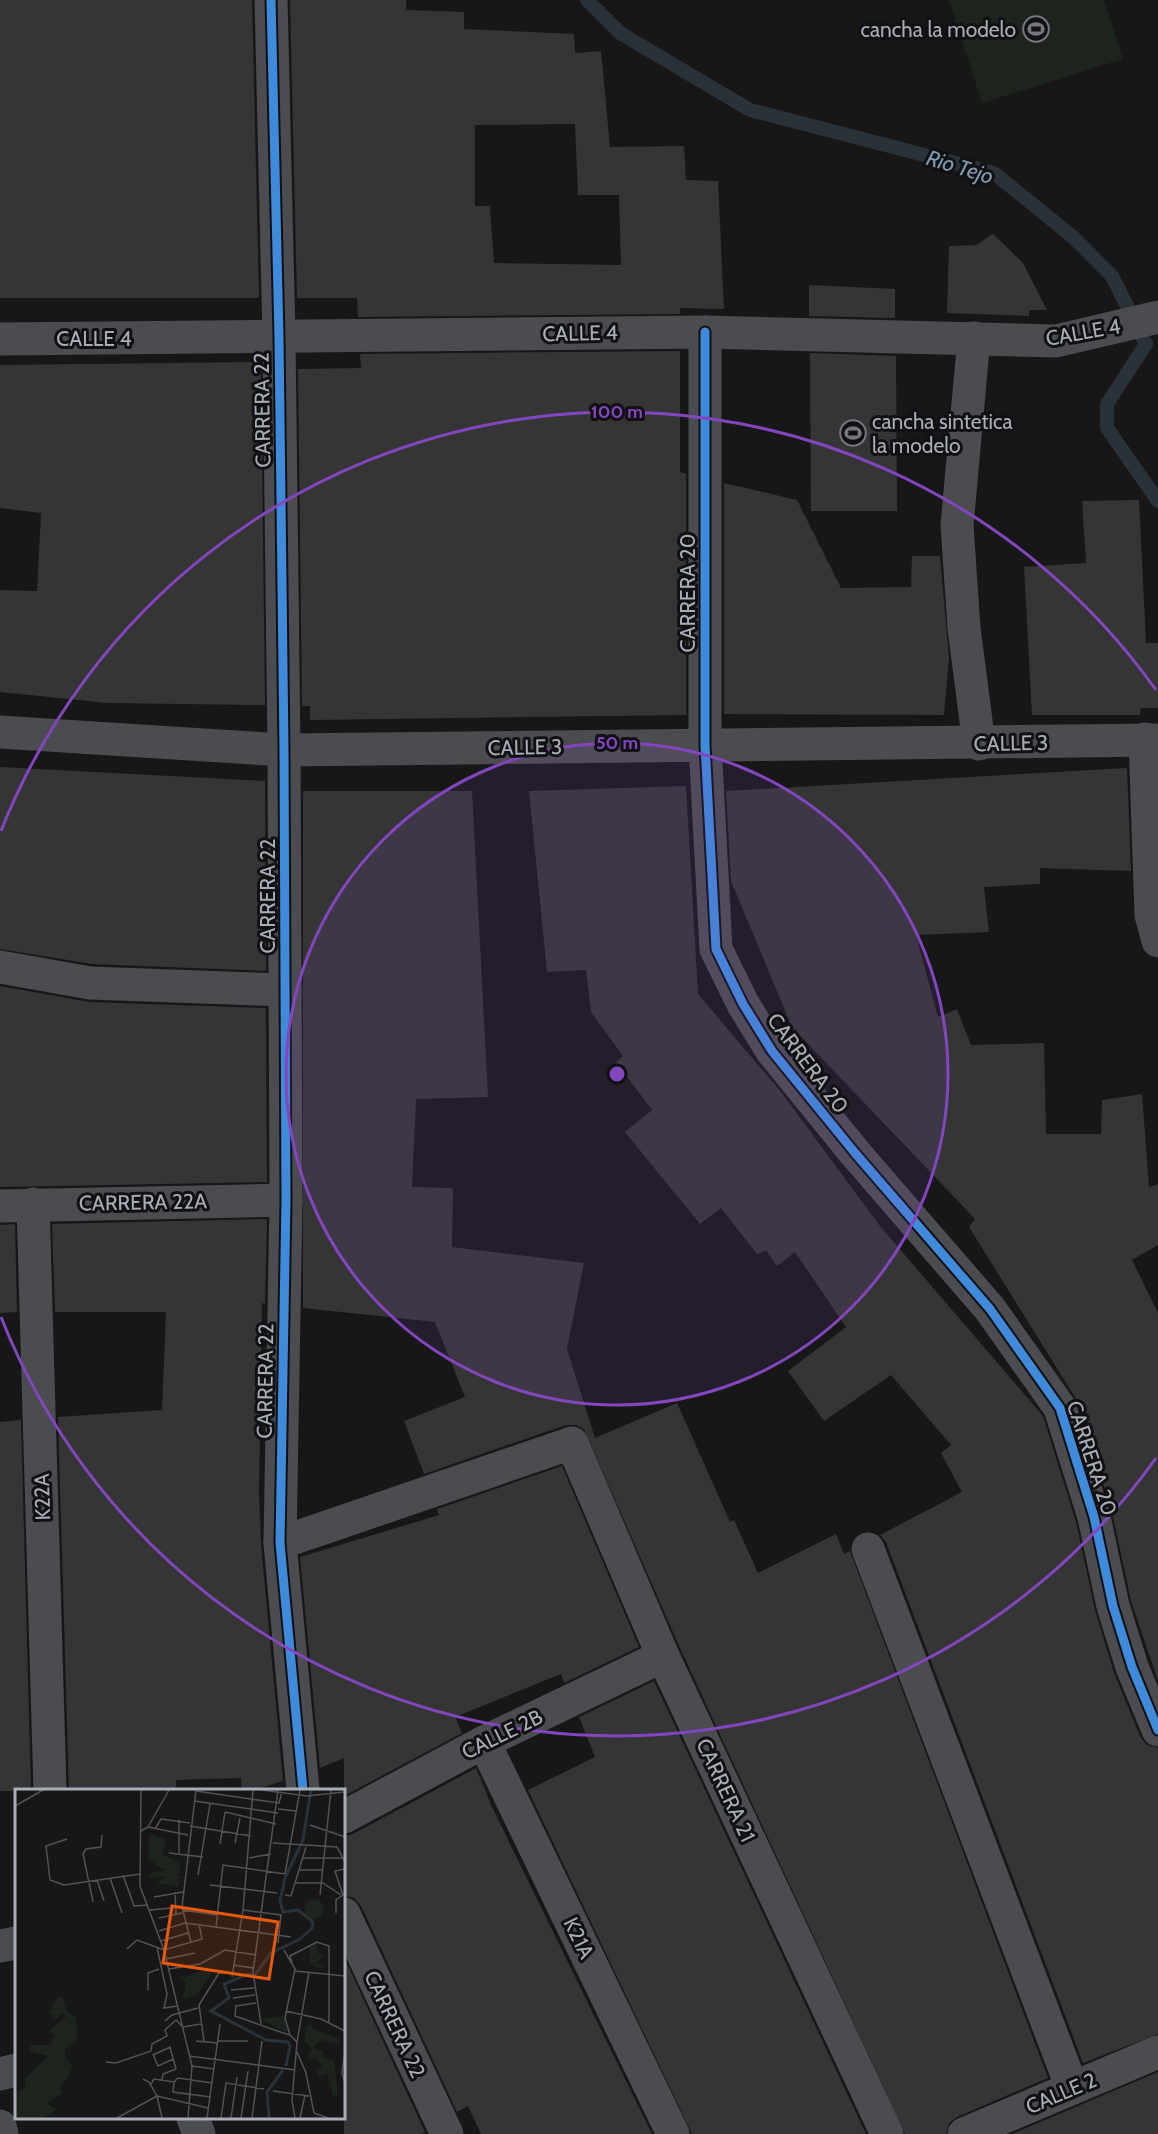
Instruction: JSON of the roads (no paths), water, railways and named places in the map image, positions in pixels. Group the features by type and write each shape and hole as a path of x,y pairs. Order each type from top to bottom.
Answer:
{"street":[{"name":"CARRERA 22","path":"271,0 279,337 284,750 286,1200 280,1543 303,1789"},
{"name":"CALLE 4","path":"0,339 705,332 1056,341 1158,317"},
{"name":"CARRERA 20","path":"705,332 705,745 716,949 743,1004 772,1051 855,1153 990,1309 1060,1408 1094,1516 1113,1606 1128,1657 1158,1730"},
{"path":"975,338 957,525 964,628 979,744"},
{"name":"CALLE 3","path":"0,732 284,750 979,744 1152,740"},
{"path":"1152,740 1151,915 1158,941"},
{"path":"0,967 90,982 285,990"},
{"name":"CARRERA 22A","path":"0,1206 286,1200"},
{"name":"K22A","path":"33,1204 50,1789"},
{"name":"CARRERA 21","path":"280,1543 572,1443 663,1656 887,2134"},
{"path":"868,1550 1072,2088"},
{"name":"CALLE 2B","path":"345,1816 484,1742 663,1656"},
{"name":"K21A","path":"484,1742 673,2134"},
{"name":"CARRERA 22","path":"345,1916 447,2134"},
{"path":"0,1946 15,1943"},
{"name":"CALLE 2","path":"964,2134 1158,2052"},
{"path":"0,2074 15,2070"},
{"path":"193,2119 200,2134"},
{"path":"0,2126 2,2134"}],"waterway":[{"name":"Rio Tejo","path":"587,0 620,33 750,110 994,173 1073,237 1112,276 1146,344 1107,404 1107,428 1158,501"}],"place":[{"name":"cancha la modelo","path":"1036,29"},
{"name":"cancha sintetica la modelo","path":"853,433"}]}
